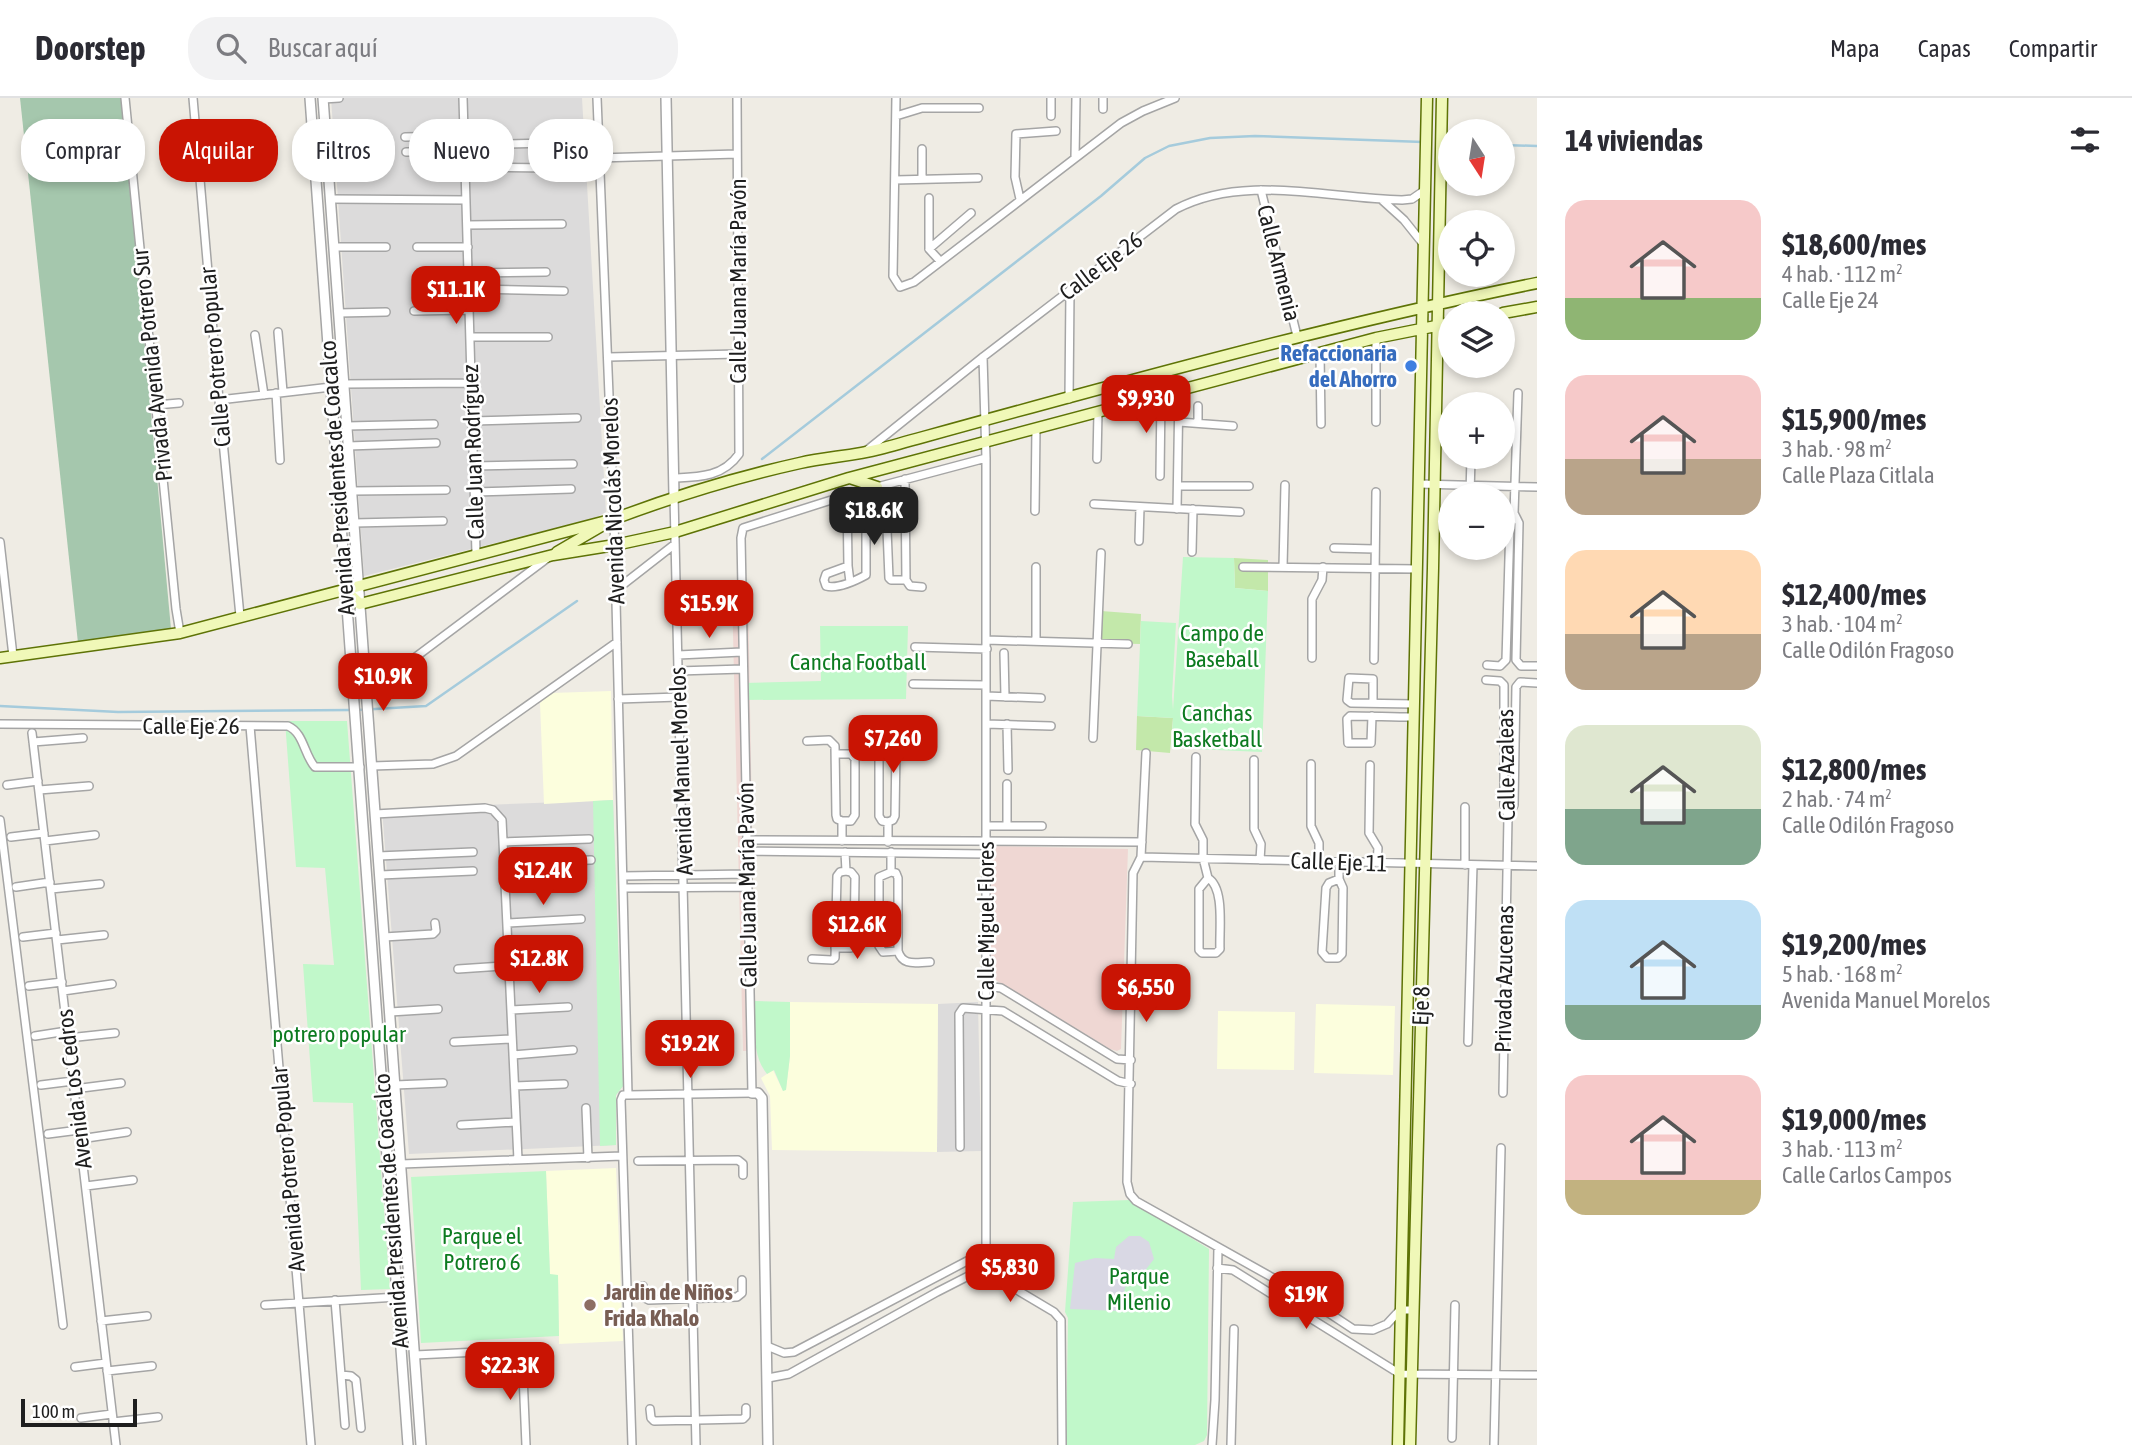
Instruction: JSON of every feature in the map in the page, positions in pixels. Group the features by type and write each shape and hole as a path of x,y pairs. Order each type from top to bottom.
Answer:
{"main road":[{"name":"Eje 8","path":"1398,1445 1427,98"},
{"name":"Eje 8","path":"1438,301 1442,98"},
{"path":"1448,301 1537,283"},
{"path":"0,658 180,633 614,519 674,496 801,462 863,453 1297,336 1438,303"},
{"path":"1515,311 1537,307"},
{"name":"Eje 8","path":"1410,1445 1438,326"},
{"path":"345,590 360,604 553,555 675,532 849,478 985,441 1376,338 1438,326"},
{"path":"849,478 877,487"},
{"path":"553,555 614,519"}],"street":[{"name":"Privada Avenida Potrero Sur","path":"125,98 180,633"},
{"name":"Calle Potrero Popular","path":"193,98 240,616"},
{"name":"Avenida Presidentes de Coacalco","path":"310,98 408,1445"},
{"path":"323,98 340,98"},
{"name":"Avenida Presidentes de Coacalco","path":"323,98 325,119"},
{"name":"Calle Juan Rodríguez","path":"463,98 464,119"},
{"name":"Avenida Nicolás Morelos","path":"597,98 597,119"},
{"name":"Avenida Manuel Morelos","path":"666,98 696,1445"},
{"name":"Calle Juana María Pavón","path":"674,478 712,475 724,470 739,454 737,98"},
{"path":"896,98 893,276 900,287 914,282 1121,123 1175,98"},
{"path":"921,98 922,108"},
{"path":"1051,98 1051,117"},
{"path":"1074,158 1076,98"},
{"path":"1103,98 1103,109"},
{"path":"896,116 922,108 979,108"},
{"path":"1020,199 1015,177 1016,134 1056,131"},
{"path":"922,149 922,179"},
{"path":"613,158 737,154"},
{"path":"895,180 978,178"},
{"name":"Avenida Presidentes de Coacalco","path":"329,182 421,1445"},
{"name":"Calle Juan Rodríguez","path":"465,182 477,553"},
{"name":"Avenida Nicolás Morelos","path":"599,182 615,545 624,876 628,1095 621,1098 632,1445"},
{"name":"Calle Eje 26","path":"863,453 1176,209 1233,191 1261,190 1412,200 1425,191"},
{"name":"Calle Armenia","path":"1261,190 1297,336"},
{"path":"929,198 929,249 940,261"},
{"path":"331,199 466,200"},
{"path":"1382,199 1405,220 1425,246"},
{"path":"929,249 971,213"},
{"path":"467,225 562,224"},
{"path":"334,247 386,247"},
{"path":"417,247 468,247"},
{"path":"322,268 335,267"},
{"path":"468,273 546,272"},
{"path":"469,289 564,291"},
{"path":"1069,398 1070,290"},
{"path":"414,311 469,310"},
{"path":"339,313 386,312"},
{"path":"278,332 280,460"},
{"path":"255,335 264,394"},
{"path":"470,337 548,337"},
{"path":"1376,338 1376,422"},
{"path":"1320,353 1321,424"},
{"path":"608,357 738,354"},
{"name":"Calle Miguel Flores","path":"983,357 986,458 986,1267"},
{"path":"344,384 471,383"},
{"path":"219,400 331,387"},
{"path":"1177,509 1179,390"},
{"path":"1518,393 1515,486 1537,487"},
{"path":"1160,476 1161,395"},
{"path":"156,405 179,403"},
{"path":"1198,406 1198,424"},
{"path":"1097,459 1098,412"},
{"path":"472,421 576,418"},
{"path":"1179,422 1233,426"},
{"path":"347,426 434,424"},
{"path":"1035,511 1036,428"},
{"path":"348,446 436,443"},
{"path":"850,582 847,495 986,458"},
{"path":"336,463 349,462"},
{"path":"474,466 573,464"},
{"path":"905,479 906,580 912,587 922,587"},
{"path":"1419,484 1438,484"},
{"path":"1283,567 1285,485"},
{"path":"1178,486 1249,486"},
{"path":"475,492 571,489"},
{"path":"352,491 446,490"},
{"path":"1374,660 1376,492"},
{"name":"Calle Juana María Pavón","path":"768,1445 762,1098 758,1093 752,1093 741,538 743,528 847,495"},
{"path":"905,499 886,505 889,578 906,580"},
{"path":"1094,504 1240,512"},
{"path":"1139,541 1140,507"},
{"path":"1192,552 1193,509"},
{"path":"848,514 861,514 866,520 866,575 828,587 824,579 826,574 848,566"},
{"path":"1515,515 1519,523 1516,660 1521,666 1537,666"},
{"path":"354,523 443,521"},
{"path":"0,542 13,656"},
{"path":"616,590 675,544"},
{"path":"1334,548 1375,549"},
{"path":"1093,738 1095,643 1101,553"},
{"path":"364,665 387,665 414,659 553,555"},
{"path":"1487,666 1500,666 1506,660 1509,560"},
{"path":"1036,567 1036,641"},
{"path":"1243,567 1417,569"},
{"path":"1312,658 1312,599 1322,580 1323,567"},
{"path":"915,647 1036,641 1128,644"},
{"path":"372,766 433,764 456,756 617,642"},
{"path":"678,655 742,652"},
{"path":"1004,653 1005,697"},
{"path":"678,671 743,669"},
{"path":"1373,703 1374,681 1371,678 1349,678 1349,702 1373,703 1414,704"},
{"name":"Calle Azaleas","path":"1486,680 1500,681 1504,685 1504,804 1508,817 1505,866"},
{"path":"1508,817 1514,805 1516,687 1520,682 1537,683"},
{"path":"914,684 986,685"},
{"path":"986,696 1041,698"},
{"path":"618,699 679,698"},
{"path":"1373,716 1372,740 1369,744 1348,743 1348,717 1373,716 1413,717"},
{"name":"Calle Eje 26","path":"0,724 293,728 315,766 360,767"},
{"path":"986,724 1051,726"},
{"path":"1007,724 1008,770"},
{"name":"Avenida Potrero Popular","path":"250,726 311,1445"},
{"name":"Avenida Los Cedros","path":"32,733 116,1445"},
{"path":"33,742 83,738"},
{"path":"807,741 832,741 836,754 836,815 837,819 842,821 851,821 855,816 855,760 851,754 836,754"},
{"path":"896,749 895,816 888,822 882,821 879,816 879,755 882,750 896,749 916,750"},
{"path":"1146,753 1141,857 1133,873 1128,1182 1130,1194 1218,1248 1291,1288 1353,1329 1373,1330 1387,1324 1400,1310 1413,1310"},
{"path":"1196,757 1195,824 1203,840 1203,858 1208,878 1219,891 1220,949 1216,953 1202,953 1199,950 1199,889 1208,878"},
{"path":"1254,760 1254,830 1261,844 1260,860"},
{"path":"1311,764 1311,825 1319,843 1319,861"},
{"path":"1370,765 1369,833 1378,848 1377,863"},
{"path":"7,785 38,781"},
{"path":"1007,784 1007,826"},
{"path":"39,790 89,786"},
{"path":"1465,807 1469,865 1468,1042"},
{"path":"375,814 493,810 502,820 518,1160"},
{"name":"Avenida Los Cedros","path":"0,820 63,1325"},
{"path":"842,821 842,841"},
{"path":"888,822 888,842"},
{"path":"364,828 376,826"},
{"path":"986,826 1042,826"},
{"path":"11,838 95,835"},
{"path":"504,842 589,839"},
{"path":"746,840 1142,842"},
{"path":"746,851 986,854"},
{"path":"379,856 473,852"},
{"path":"845,852 846,871"},
{"path":"891,852 891,872"},
{"name":"Calle Eje 11","path":"1141,857 1537,866"},
{"path":"505,862 591,860"},
{"path":"1339,862 1339,879 1343,888 1342,954 1339,958 1327,958 1322,953 1326,888 1329,883 1339,879"},
{"name":"Privada Azucenas","path":"1503,1093 1505,866"},
{"path":"812,959 834,960 837,876 846,871 855,877 855,943 851,948 835,948"},
{"path":"380,876 473,872"},
{"path":"898,951 883,951 879,946 879,877 891,872 897,874 898,878 898,951 904,962 930,962"},
{"path":"624,876 747,874"},
{"path":"16,887 100,884"},
{"path":"624,888 747,887"},
{"path":"508,923 581,919"},
{"path":"384,937 433,934 436,931 435,923"},
{"path":"23,937 104,935"},
{"path":"458,969 550,963"},
{"path":"29,986 62,982"},
{"path":"63,991 112,984"},
{"path":"986,986 1001,988 1117,1059 1131,1060"},
{"path":"511,1010 568,1007"},
{"path":"960,1147 959,1014 963,1008 1003,1011 1118,1081 1131,1084"},
{"path":"390,1012 438,1009"},
{"path":"35,1036 115,1033"},
{"path":"454,1042 513,1039"},
{"path":"513,1055 573,1050"},
{"path":"381,1061 393,1059"},
{"path":"41,1085 121,1083"},
{"path":"395,1085 443,1083"},
{"path":"514,1086 564,1084"},
{"path":"628,1095 752,1093"},
{"path":"586,1108 588,1158"},
{"path":"461,1125 516,1122"},
{"path":"48,1134 127,1132"},
{"path":"1494,1445 1501,1149"},
{"path":"401,1164 622,1156"},
{"path":"638,1161 740,1161 743,1164 743,1175"},
{"path":"86,1186 134,1180"},
{"path":"1212,1445 1218,1248"},
{"path":"394,1251 407,1250"},
{"path":"767,1346 784,1353 794,1352 986,1251"},
{"path":"768,1378 796,1370 986,1267 992,1275 1054,1312 1061,1320 1062,1445"},
{"path":"1217,1268 1233,1270 1399,1374 1537,1375"},
{"path":"643,1286 643,1297 647,1300 692,1299 739,1296 742,1293 742,1280"},
{"path":"265,1305 398,1297"},
{"path":"335,1300 345,1424"},
{"path":"1452,1438 1455,1305"},
{"path":"102,1321 148,1316"},
{"path":"1231,1445 1234,1329"},
{"path":"415,1355 522,1351 526,1445"},
{"path":"75,1367 152,1366"},
{"path":"341,1375 351,1376 355,1380 361,1428"},
{"path":"1215,1400 1231,1401"},
{"path":"650,1409 654,1421 695,1421 743,1419 746,1416 746,1408"},
{"path":"80,1418 158,1418"}],"shaded area":[{"path":"20,98 122,98 124,119 22,119"},
{"path":"331,98 582,98 583,119 528,119 528,182 587,182 606,512 595,518 364,576 337,182 395,182 395,119 332,119"},
{"path":"29,182 130,182 171,629 78,643"},
{"path":"748,590 756,1051 743,1051 732,591"},
{"path":"611,691 613,800 544,804 540,703 551,693"},
{"path":"613,800 623,1086 616,1095 616,1145 409,1154 382,809"},
{"path":"990,846 1128,849 1121,1049 1110,1049 994,979 991,973"},
{"path":"790,1002 938,1004 937,1152 772,1150 770,1096 761,1078 773,1070 783,1091 786,1089 790,1056"},
{"path":"978,1002 981,1151 937,1152 938,1004"},
{"path":"1316,1004 1395,1006 1393,1075 1314,1073"},
{"path":"1218,1011 1295,1012 1294,1070 1217,1069"},
{"path":"616,1168 623,1341 559,1344 558,1275 550,1275 546,1171"},
{"path":"1129,1236 1140,1236 1149,1242 1154,1259 1144,1272 1129,1274 1119,1311 1070,1309 1075,1263 1095,1258 1114,1259 1116,1247"}],"green space":[{"name":"Campo de Baseball","path":"1183,557 1234,558 1235,588 1268,591 1262,752 1171,748 1173,718 1137,716 1141,621 1176,623 1173,710"},
{"path":"1234,558 1268,560 1268,591 1235,588"},
{"path":"1101,611 1141,614 1140,644 1101,643"},
{"name":"Cancha Football","path":"820,626 908,626 906,699 743,700 743,683 821,681"},
{"path":"1137,716 1173,718 1170,753 1136,750"},
{"name":"potrero popular","path":"285,721 347,721 390,1289 361,1290 353,1103 313,1102 303,964 334,965 325,868 296,867"},
{"path":"613,800 623,1086 616,1095 616,1145 600,1146 593,801"},
{"path":"755,1001 790,1002 790,1056 786,1090 783,1091 774,1070 767,1074 758,1058"},
{"name":"Parque el Potrero 6","path":"546,1171 550,1274 558,1275 559,1336 421,1343 411,1177"},
{"name":"Parque Milenio","path":"1130,1200 1209,1249 1207,1435 1204,1441 1195,1445 1066,1445 1068,1318 1065,1312 1073,1202"}],"waterway":[{"path":"762,459 1101,196 1145,158 1169,146 1210,138 1255,136 1423,142"},
{"path":"1516,145 1537,146"},
{"path":"358,710 426,706 577,601"},
{"path":"0,706 118,712 351,710"}],"place":[{"name":"Refaccionaria del Ahorro","path":"1411,366"},
{"name":"Jardin de Niños Frida Khalo","path":"590,1305"}],"park label":[{"name":"Canchas Basketball","path":"1217,726"}]}
